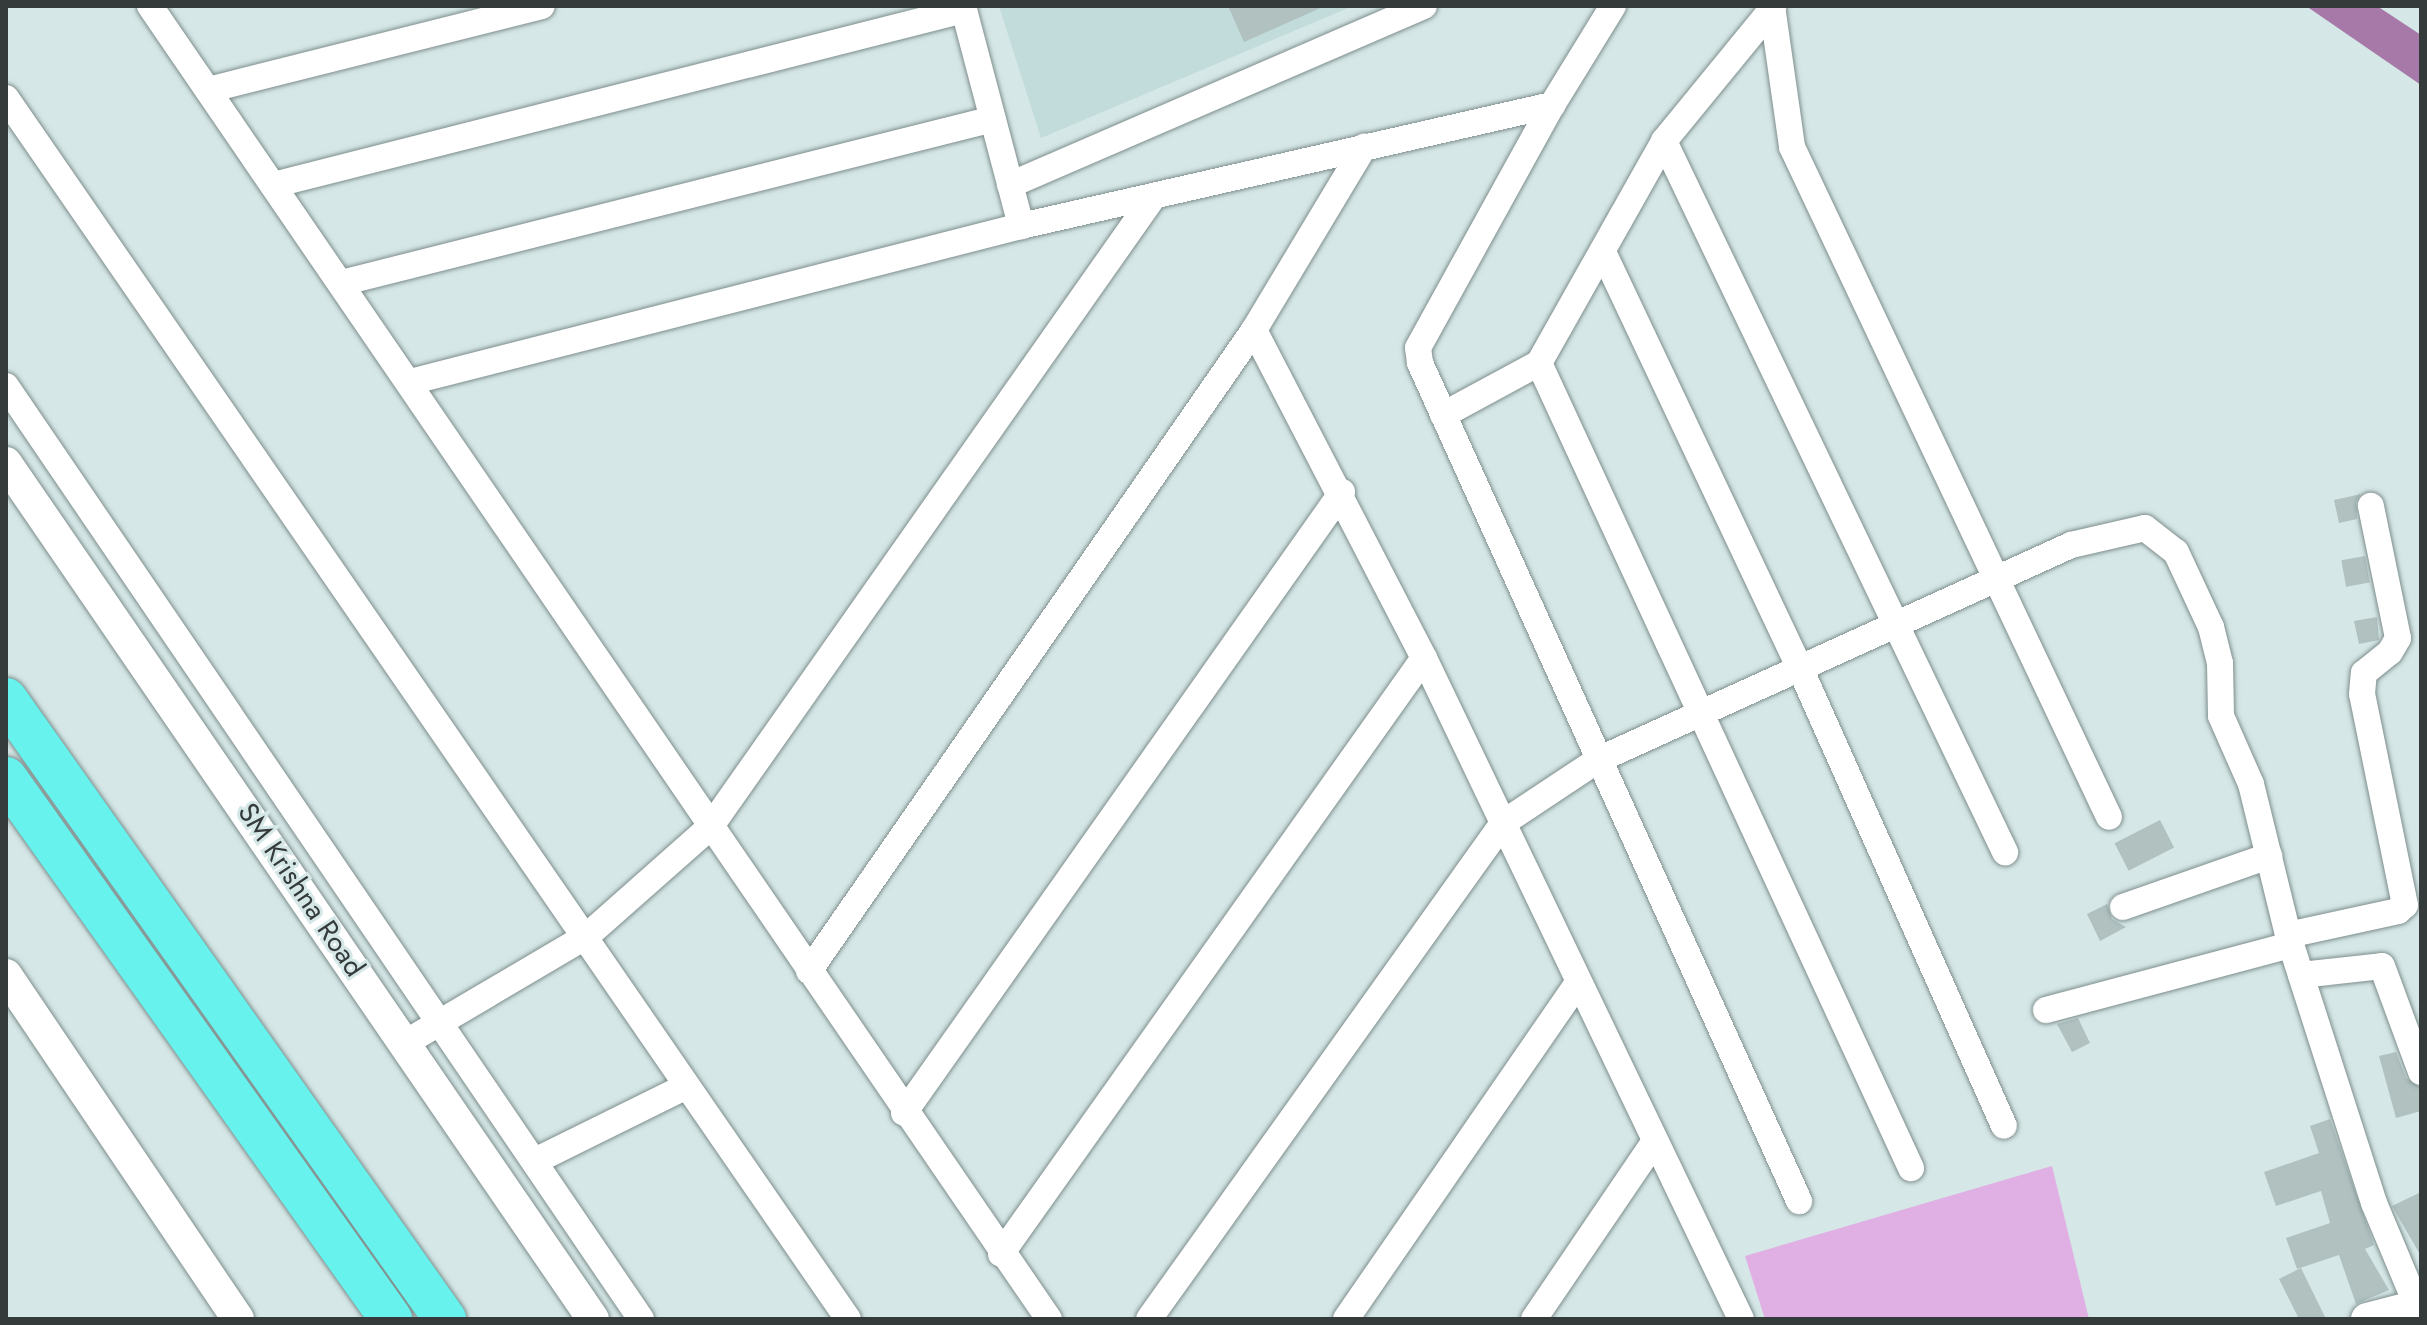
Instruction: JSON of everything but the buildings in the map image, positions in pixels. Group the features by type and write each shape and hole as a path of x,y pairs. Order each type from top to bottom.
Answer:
{"highway":[{"path":"6,699 445,1319"},
{"path":"6,778 391,1319"}],"street":[{"path":"150,6 410,382 904,1113 1049,1319"},
{"path":"208,90 542,6"},
{"path":"1010,185 1424,6"},
{"path":"1613,6 1552,105 1418,348 1443,415 1799,1201"},
{"path":"1443,415 1539,363 1604,254 1664,141 1773,7"},
{"path":"1773,7 1792,147 2109,817"},
{"path":"273,185 963,8 1021,226"},
{"path":"6,98 588,935 685,1087 848,1319"},
{"path":"410,382 1021,226 1552,105"},
{"path":"341,283 993,119"},
{"path":"1664,141 1899,623 2005,852"},
{"path":"809,971 1254,330 1364,147"},
{"path":"405,1043 588,935 711,826 1154,196"},
{"path":"1604,254 1800,668 2004,1126"},
{"path":"1254,330 1342,492 1424,658 1655,1141 1734,1315"},
{"path":"1539,363 1698,715 1911,1168"},
{"path":"6,386 537,1160 641,1319"},
{"name":"SM Krishna Road","path":"6,463 593,1319"},
{"path":"904,1113 1342,492"},
{"path":"2046,1010 2398,911 2405,905 2362,694 2364,673 2390,652 2398,638 2371,506"},
{"path":"1149,1319 1503,823 1598,760 2071,545 2115,532 2145,528 2157,533 2176,552 2211,627 2220,663 2221,716 2251,784 2290,940 2374,1203 2397,1312"},
{"path":"1001,1254 1424,658"},
{"path":"2123,907 2269,856"},
{"path":"2301,975 2382,966 2412,1016 2421,1072"},
{"path":"6,975 238,1319"},
{"path":"1346,1319 1578,983"},
{"path":"537,1160 685,1087"},
{"path":"1534,1319 1655,1141"}],"shaded area":[{"path":"999,6 1353,6 1041,138"},
{"path":"2306,6 2377,6 2421,35 2421,85"},
{"path":"2052,1166 2089,1319 1765,1319 1745,1256"}]}
